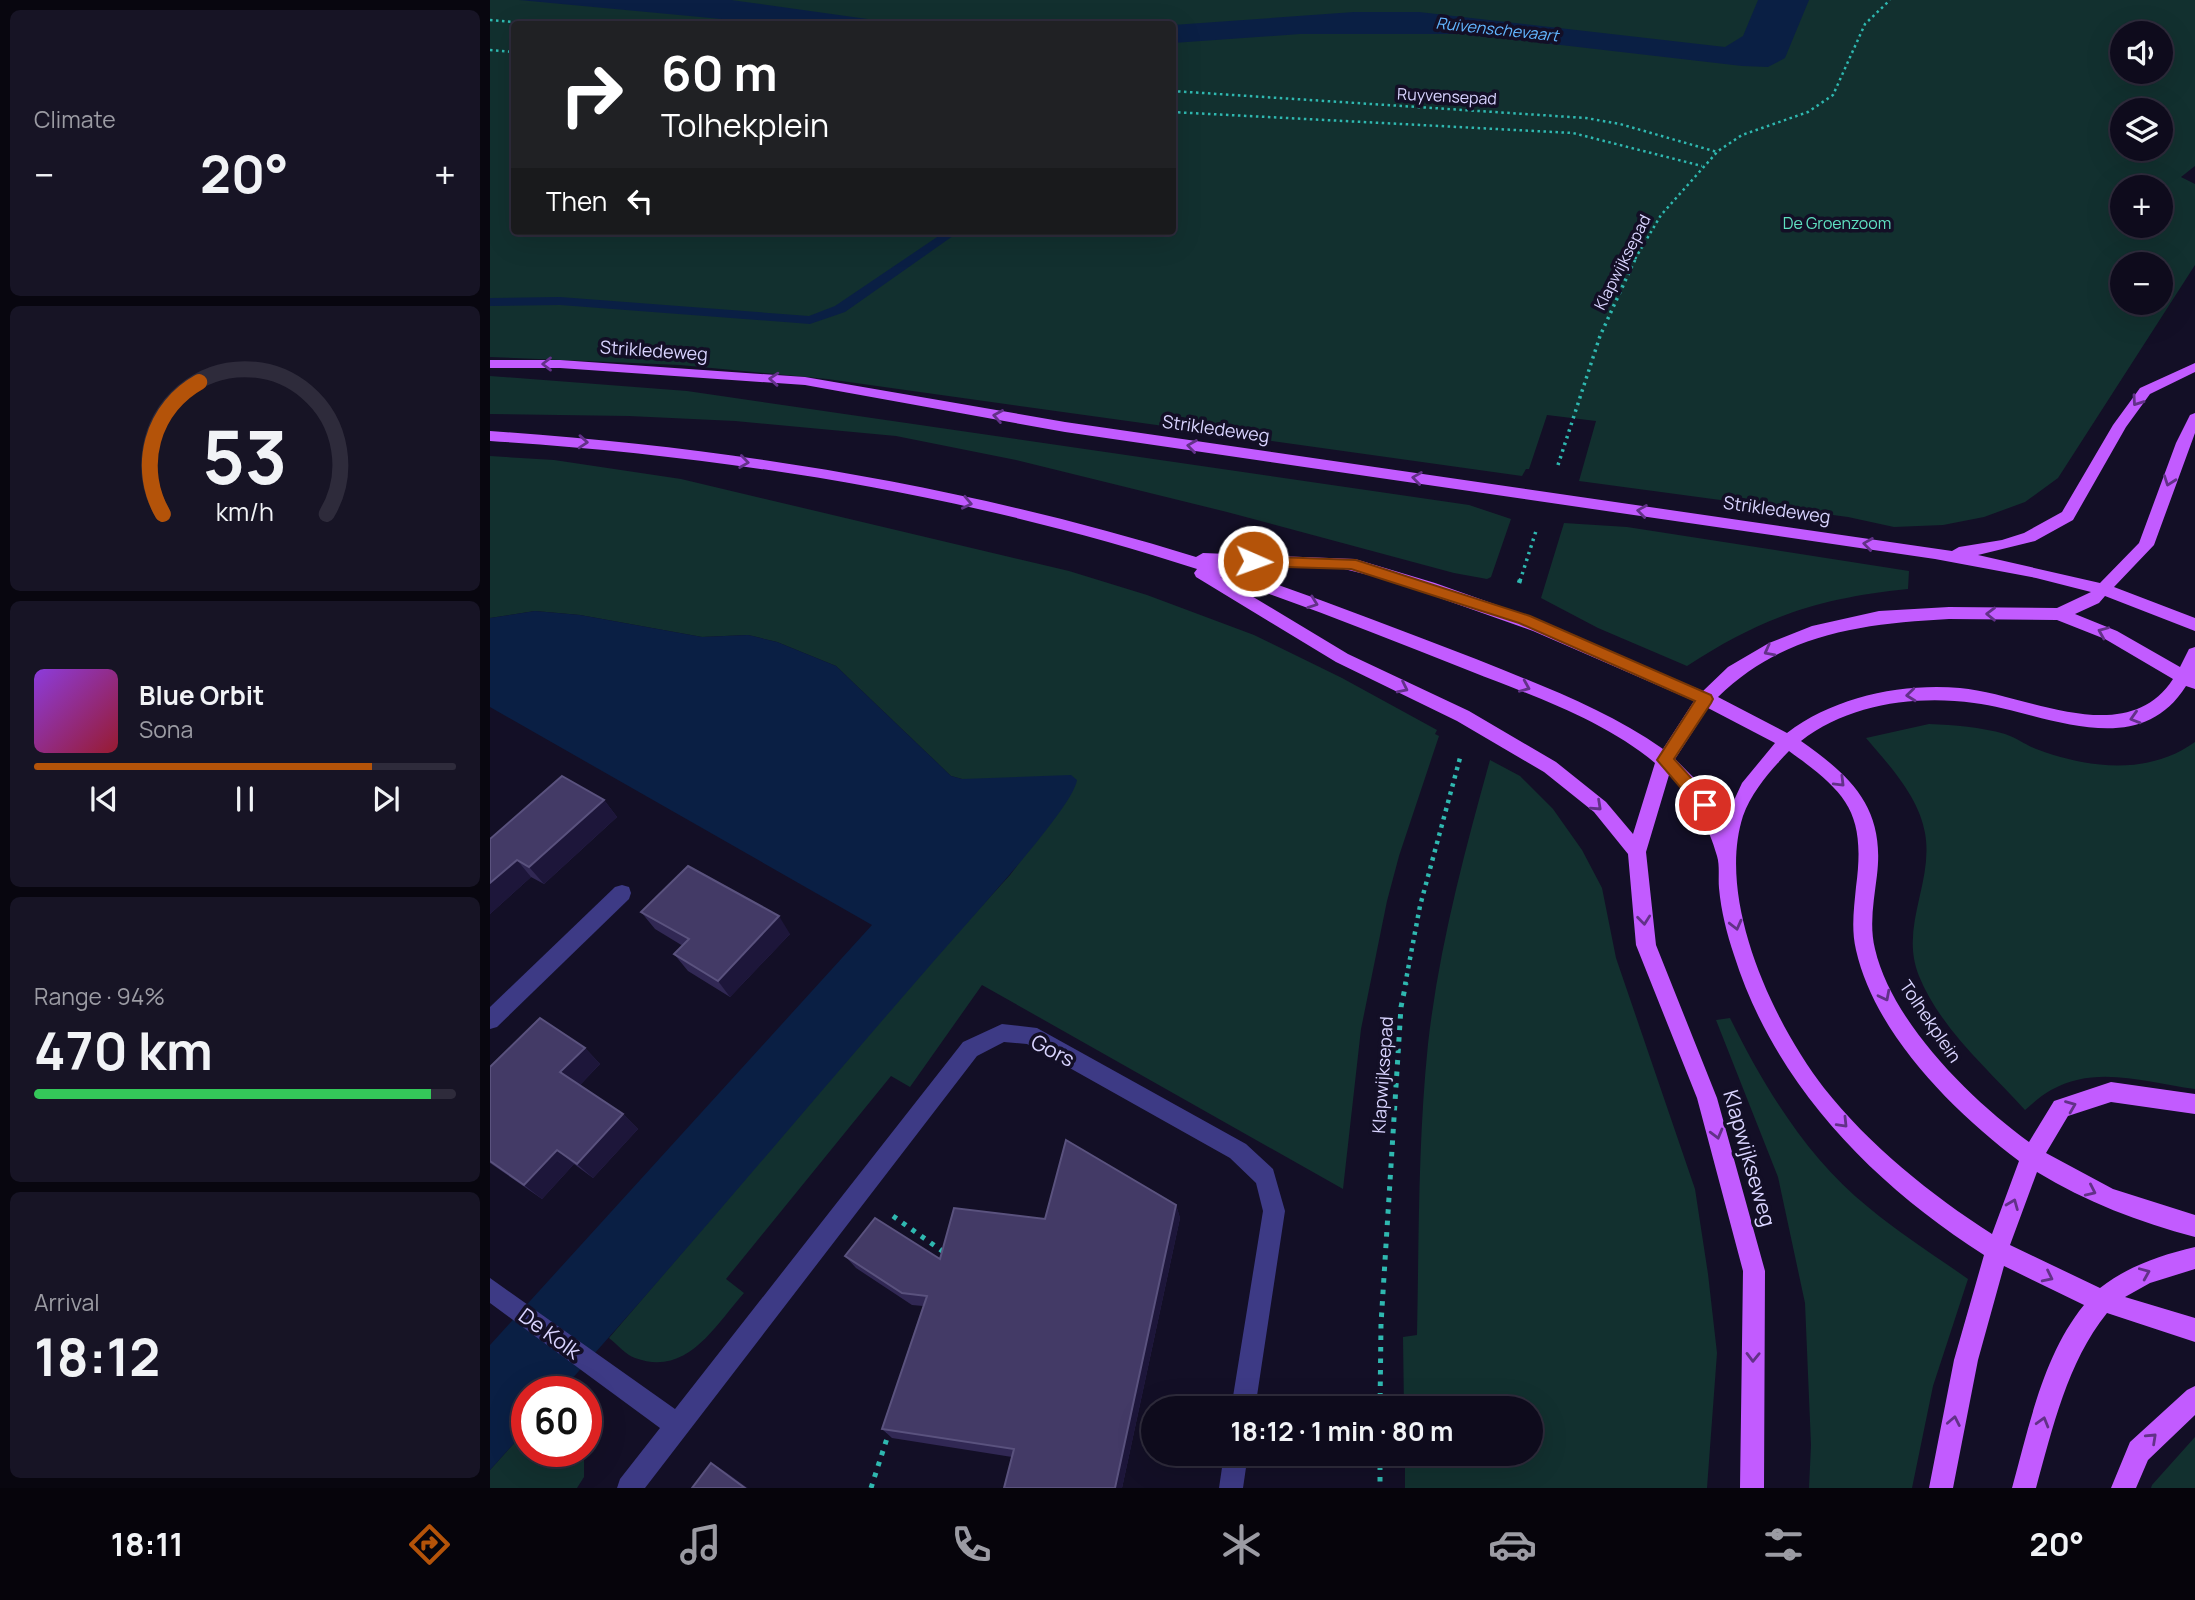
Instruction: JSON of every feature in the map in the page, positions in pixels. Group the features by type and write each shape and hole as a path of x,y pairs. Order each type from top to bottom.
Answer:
{"main road":[{"name":"Strikledeweg","path":"490,364 561,364 805,381 1065,427 1935,554"},
{"path":"1935,554 2016,542 2055,526 2068,516 2120,425 2145,391 2195,367"},
{"path":"2059,614 2093,599 2146,545 2183,443 2195,418"},
{"path":"490,436 598,443 786,468 1044,519 1296,597 1480,668 1586,714 1624,734 1665,760 1679,773 1705,805 1717,827 1727,858"},
{"path":"1935,554 2027,568 2104,588 2149,604 2195,625"},
{"path":"1179,559 1351,564 1524,620 1705,699"},
{"path":"1179,559 1342,658 1463,716 1550,766 1600,807 1637,852"},
{"path":"1637,852 1665,760 1705,699 1734,671 1765,652 1812,632 1879,617 1909,614 2059,614 2111,635 2190,679"},
{"path":"2195,653 2190,679 2162,706 2139,718 2118,722 2092,722 2001,701 1955,694 1914,694 1880,700 1822,718 1786,742 1761,769 1737,807 1731,825 1727,858 1728,886 1741,945 1765,1009 1808,1081 1832,1113 1896,1176 1997,1250 2053,1280 2102,1301 2195,1331"},
{"name":"Tolhekplein","path":"1705,699 1812,758 1847,789 1860,806 1869,827 1863,938 1870,963 1891,1009 1927,1061 1966,1106 1993,1131 2070,1181 2115,1202 2162,1219 2195,1227"},
{"name":"Klapwijkseweg","path":"1637,852 1647,945 1707,1098 1754,1271 1752,1488"},
{"path":"1941,1488 1966,1360 1997,1250 2031,1158 2061,1108 2110,1092 2195,1104"},
{"path":"2025,1488 2049,1401 2076,1337 2102,1301 2122,1284 2148,1271 2195,1258"},
{"path":"2123,1488 2139,1451 2195,1398"}],"street":[{"path":"490,1020 622,893"},
{"name":"Gors","path":"629,1488 970,1049 1002,1033 1030,1035 1238,1151 1265,1177 1274,1211 1245,1396"},
{"name":"De Kolk","path":"496,1293 678,1426"},
{"path":"1231,1488 1234,1466"}],"path":[{"name":"Klapwijksepad","path":"1555,474 1594,348 1627,276 1661,215 1703,166 1730,141 1755,129 1800,116 1820,107 1835,94 1862,26 1877,9 1890,0"},
{"path":"490,20 511,22"},
{"path":"490,50 511,52"},
{"name":"Ruyvensepad","path":"1176,91 1586,118 1620,124 1717,152"},
{"path":"1176,112 1573,133 1703,166"},
{"path":"1517,589 1539,524"},
{"name":"Klapwijksepad","path":"1380,1396 1381,1324 1401,1007 1420,906 1462,750"},
{"path":"859,1193 945,1252 941,1265"},
{"path":"871,1488 892,1422"},
{"path":"1380,1466 1380,1488"}],"green space":[{"name":"De Groenzoom","path":"490,0 2195,0 2195,166 2181,177 2195,184 2195,265 2173,299 2173,252 2110,252 2110,315 2163,315 2058,478 2025,502 1984,517 1943,525 1894,527 1848,517 1579,481 1596,421 1547,415 1529,469 1526,469 1522,476 827,379 680,365 490,357"},
{"path":"490,376 687,391 1469,505 1511,519 1491,577 1487,579 1454,573 1227,512 1016,460 896,436 735,421 490,414"},
{"path":"490,456 554,460 681,479 1069,571 1147,595 1254,635 1342,678 1437,730 1435,734 1439,736 1387,901 1361,1029 1343,1189 982,985 910,1087 891,1076 726,1279 744,1293 710,1334 684,1355 670,1361 653,1362 635,1358 609,1338 929,964 1010,875 1032,846 962,779 951,776 836,666 777,642 748,635 702,637 580,615 535,611 490,618"},
{"path":"1564,523 1627,527 1909,571 1908,589 1846,598 1792,612 1766,622 1687,666 1598,628 1541,598"},
{"path":"1929,724 1996,732 2059,756 2099,765 2139,764 2159,760 2195,742 2195,1089 2123,1078 2086,1078 2051,1090 2025,1110 1966,1047 1939,1013 1919,976 1914,958 1914,922 1927,851 1922,820 1902,782 1866,738"},
{"path":"1490,760 1520,776 1553,809 1582,850 1602,888 1616,958 1695,1189 1717,1353 1707,1488 1405,1488 1405,1466 1543,1466 1543,1396 1404,1396 1403,1337 1417,1335 1422,1117 1428,1044 1453,901"},
{"path":"1730,1018 1757,1070 1789,1120 1825,1166 1880,1217 1968,1279 1933,1386 1912,1488 1809,1488 1811,1445 1805,1303 1778,1177 1716,1020"},
{"path":"2195,1437 2195,1488 2151,1488 2152,1485"},
{"path":"511,1447 511,1467 584,1467 584,1477 577,1488 490,1488 490,1470"}],"water":[{"path":"519,0 731,0 882,21 742,21"},
{"name":"Ruivenschevaart","path":"1758,0 1809,0 1785,58 1768,67 1466,34 1300,34 1176,43 1176,25 1354,12 1419,12 1725,47 1743,36"},
{"path":"535,611 580,615 702,637 748,635 777,642 836,666 951,776 962,779 1071,775 1077,780 1064,806 1021,861 574,1376 511,1376 511,1447 490,1470 490,1345 872,925 490,707 490,618"}],"building":[{"path":"562,776 604,800 529,867 517,860 490,883 490,839"},
{"path":"688,866 779,916 718,981 674,954 689,939 641,912"},
{"path":"540,1018 585,1048 560,1072 623,1114 577,1164 557,1150 524,1185 490,1161 490,1067"},
{"path":"1066,1140 1176,1205 1115,1488 1004,1488 1014,1449 882,1429 927,1296 902,1293 845,1256 875,1218 940,1259 954,1208 1045,1219"},
{"path":"711,1463 745,1488 692,1488"}],"waterway":[{"path":"490,302 560,301 810,320 840,309 948,235"}],"route":[{"path":"1253,561 1351,564 1524,620 1705,699 1665,760 1705,805"}]}
